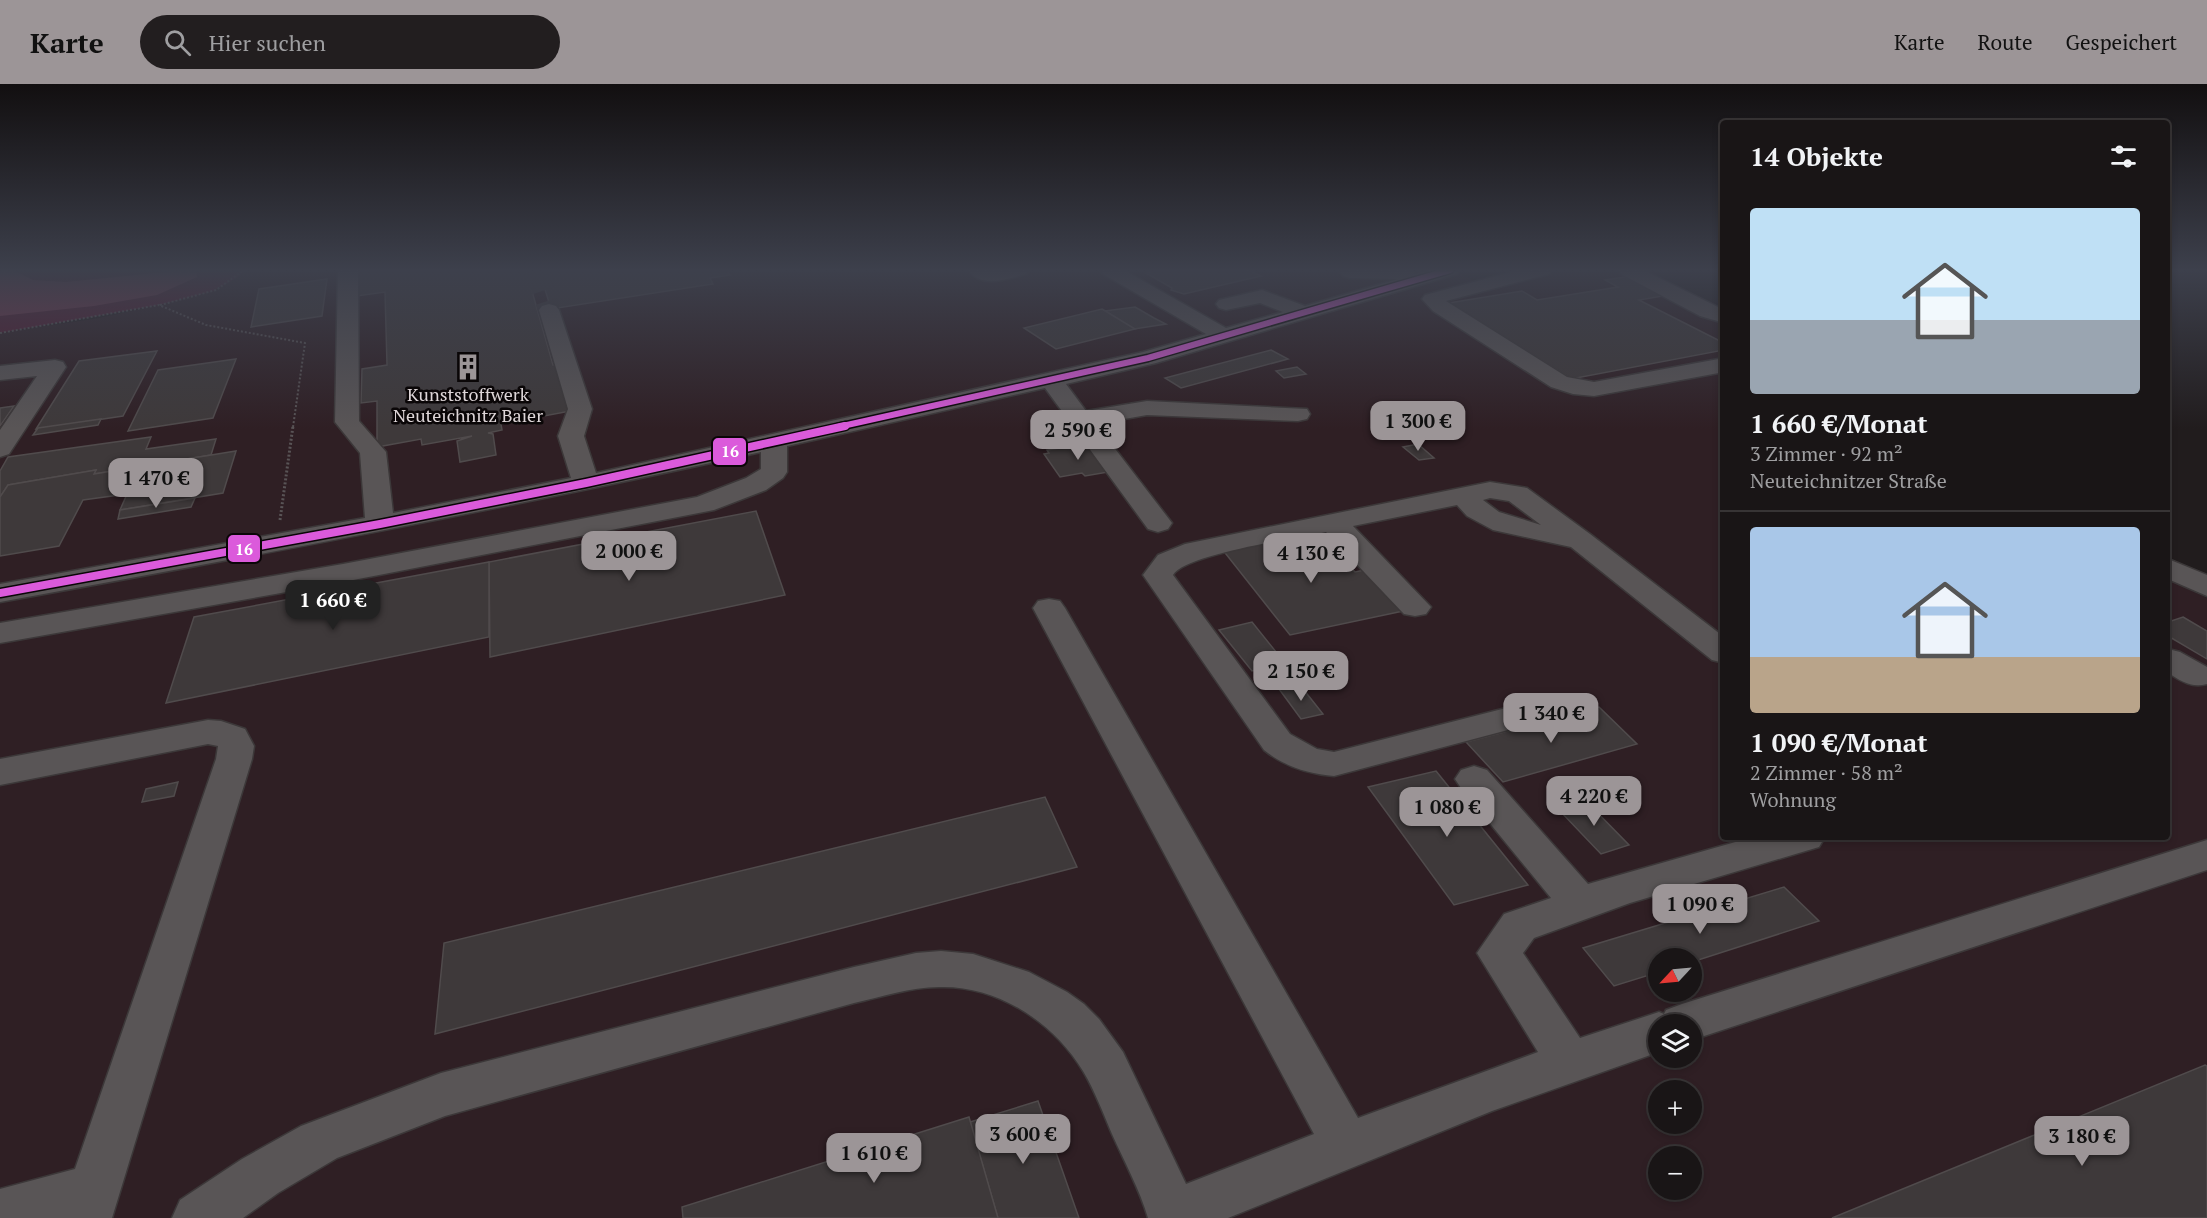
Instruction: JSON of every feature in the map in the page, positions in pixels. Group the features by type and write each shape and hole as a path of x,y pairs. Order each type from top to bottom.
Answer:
{"street":[{"path":"348,323 347,422 373,452 380,524"},
{"path":"553,323 580,409 571,436 586,483"},
{"path":"1075,413 1118,394 1132,381 1146,374 1215,356 1219,351 1213,339 1189,323"},
{"path":"0,593 277,545 586,483 1148,358 1269,323"},
{"path":"1469,323 1549,375 1573,387 1594,389 1720,366"},
{"path":"0,373 55,367 0,449"},
{"path":"1051,380 1158,523"},
{"path":"1075,413 1147,408 1298,414"},
{"path":"0,633 343,573 704,504 756,484 774,472 774,441"},
{"path":"1510,718 1334,764 1318,764 1301,758 1287,751 1277,742 1158,575 1161,567 1170,559 1195,550 1474,493 1468,500 1475,510 1490,521 1580,540 1720,650"},
{"path":"1333,522 1415,607"},
{"path":"2170,569 2207,587"},
{"path":"1049,608 1346,1144"},
{"path":"2170,660 2197,676"},
{"path":"0,772 208,732 232,737 236,746 234,759 90,1204 0,1215"},
{"path":"1474,779 1580,903"},
{"path":"1569,1061 1499,953 1519,926 1580,903 1794,840"},
{"path":"1702,1018 2207,855"},
{"path":"199,1218 260,1176 320,1142 441,1095 854,985 914,973 951,969 984,975 1034,994 1056,1009 1095,1048 1114,1082 1174,1217 1346,1144 1569,1061 1648,1036"}],"path":[{"path":"0,333 57,323"},
{"path":"201,323 304,343 277,545"}],"shaded area":[{"path":"0,323 57,323 0,333"},
{"path":"67,323 1720,323 1720,840 2170,840 2170,580 2207,598 2207,1218 0,1218 0,333"}],"building":[{"path":"252,323 277,323 251,327"},
{"name":"Kunststoffwerk Neuteichnitz Baier","path":"386,323 541,323 553,365 562,364 576,410 501,424 502,430 488,433 493,434 496,455 460,462 457,441 472,436 422,445 421,439 377,447 377,401 361,403 362,369 387,365"},
{"path":"1045,323 1125,323 1135,329 1056,349 1024,328"},
{"path":"1124,323 1166,324 1134,329"},
{"path":"1481,323 1684,323 1720,341 1720,351 1571,379"},
{"path":"1271,350 1288,359 1181,388 1165,378"},
{"path":"157,351 123,416 36,429 79,361"},
{"path":"236,359 213,418 128,431 158,370"},
{"path":"1297,367 1306,374 1284,378 1276,371"},
{"path":"14,406 0,426 0,408"},
{"path":"101,419 98,425 33,435 38,428"},
{"path":"151,437 146,449 216,439 211,455 94,474 96,470 8,485 0,497 0,471 8,457"},
{"path":"1092,443 1114,471 1060,477 1044,454 1049,453 1047,450"},
{"path":"1418,444 1434,458 1419,460 1403,447"},
{"path":"236,451 223,493 120,510 127,494 83,500 59,546 0,556 0,497 8,485 96,470 94,474"},
{"path":"195,498 191,507 118,519 120,510"},
{"path":"756,511 785,595 490,657 489,562"},
{"path":"1300,534 1306,540 1322,537 1355,572 1369,569 1408,610 1290,635 1222,549"},
{"path":"489,562 489,637 166,703 194,617"},
{"path":"2183,617 2207,631 2207,659 2170,637 2170,621"},
{"path":"1252,622 1285,663 1252,671 1219,630"},
{"path":"1300,685 1323,714 1301,719 1279,689"},
{"path":"1599,707 1637,744 1503,782 1466,742"},
{"path":"1436,771 1528,885 1454,905 1368,787"},
{"path":"178,782 174,796 142,802 146,789"},
{"path":"1045,797 1077,867 435,1034 444,943"},
{"path":"1586,801 1629,845 1601,854 1558,809"},
{"path":"1784,887 1819,921 1702,959 1702,948 1648,948 1648,975 1614,986 1583,948"},
{"path":"2207,1066 2207,1218 1832,1218"},
{"path":"1038,1101 1079,1218 998,1218 970,1122"},
{"path":"969,1117 998,1218 683,1218 682,1207"}],"transit line":[{"name":"16","path":"0,593 380,524 586,483 1148,358 1268,323"}],"place":[{"name":"Kunststoffwerk Neuteichnitz Baier","path":"468,367"}]}
